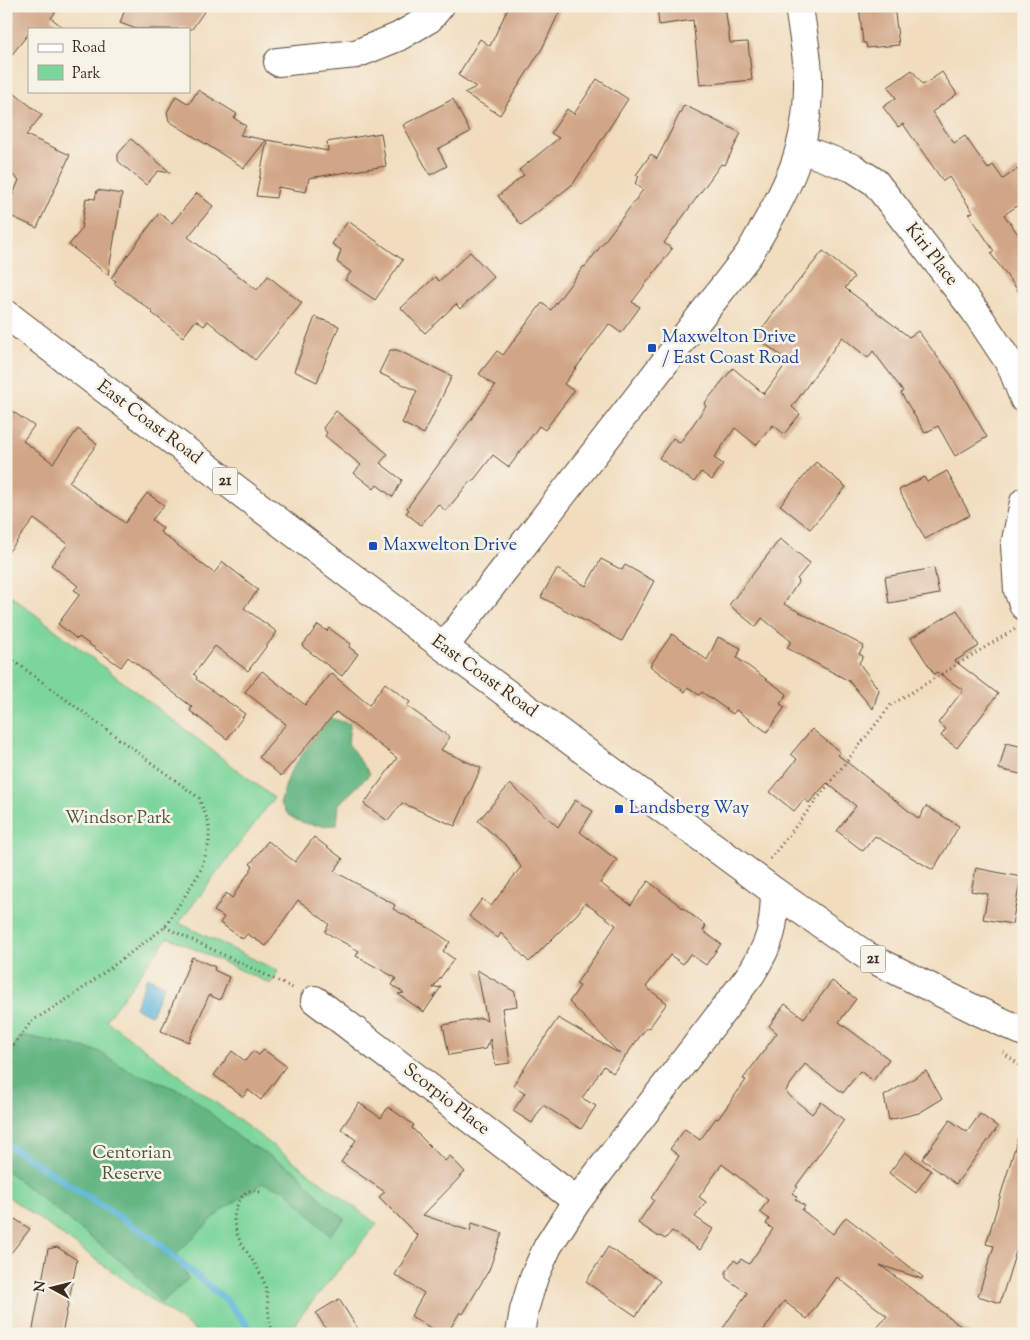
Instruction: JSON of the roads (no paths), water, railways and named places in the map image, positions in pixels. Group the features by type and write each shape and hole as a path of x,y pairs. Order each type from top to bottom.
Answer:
{"street":[{"path":"278,62 356,54 398,37 429,18 440,6"},
{"path":"444,647 748,254 783,195 801,149 806,126 808,77 799,6"},
{"name":"Kiri Place","path":"801,149 853,168 875,182 974,310 1017,360 1024,399"},
{"name":"East Coast Road","path":"6,314 444,647 765,884 868,956 1024,1032"},
{"path":"1020,617 1015,545 1024,502"},
{"path":"520,1334 524,1310 534,1276 548,1246 577,1201 751,974 765,953 773,928 765,884"},
{"name":"Scorpio Place","path":"315,1000 577,1201"},
{"path":"980,1012 1024,1042"},
{"name":"East Coast Road","path":"980,1012 1024,1014"}],"water":[{"path":"147,977 164,985 151,1015 135,1008"}],"waterway":[{"path":"6,1144 150,1237 226,1300 255,1334"}],"place":[{"name":"Maxwelton Drive / East Coast Road","path":"652,348"},
{"name":"Maxwelton Drive","path":"373,546"},
{"name":"Landsberg Way","path":"619,809"}],"park label":[{"name":"Windsor Park","path":"118,819"},
{"name":"Centorian Reserve","path":"132,1164"}]}
